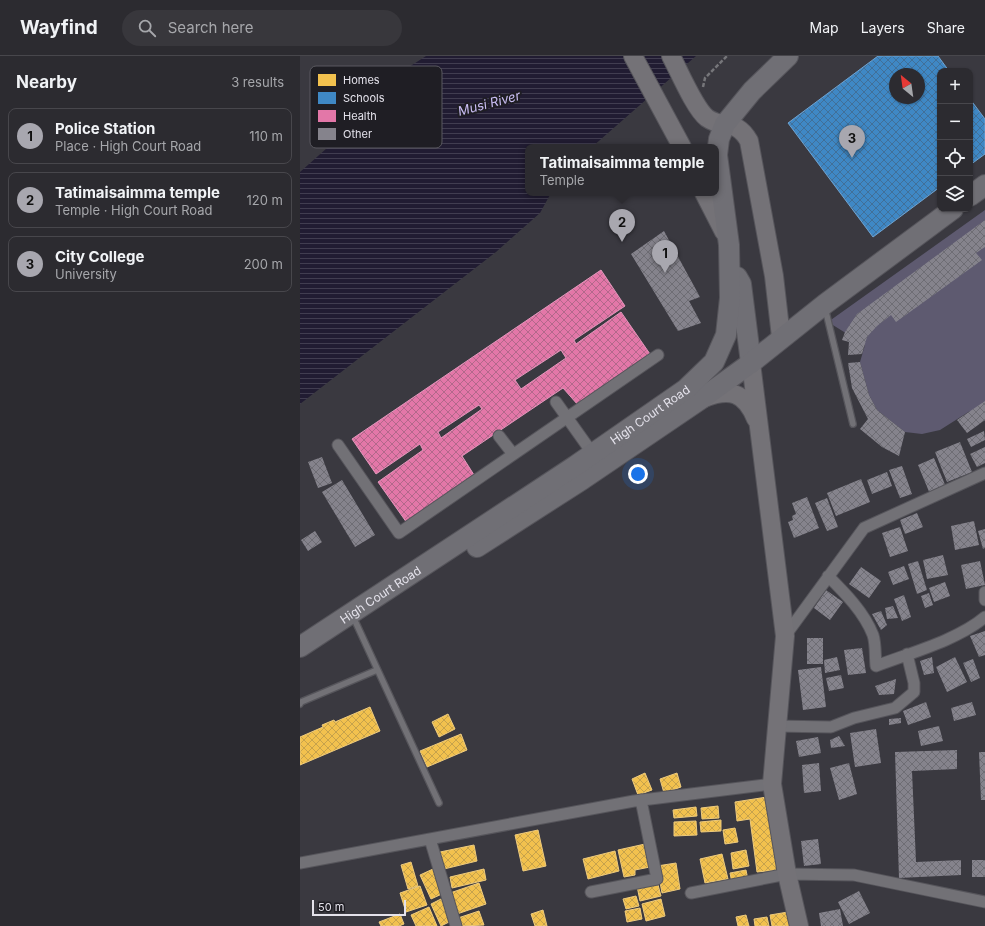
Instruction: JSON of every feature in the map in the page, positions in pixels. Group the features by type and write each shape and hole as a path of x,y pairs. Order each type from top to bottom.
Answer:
{"highway":[{"name":"High Court Road","path":"718,144 725,124 752,91 788,56"},
{"name":"High Court Road","path":"300,647 593,454 686,389 714,362 726,335 730,298 730,254 719,170"},
{"path":"973,194 985,185"},
{"name":"High Court Road","path":"300,661 356,623 583,479 702,398 751,363 781,337 949,212"},
{"path":"730,254 741,284 751,363"}],"main road":[{"path":"633,56 680,144"},
{"path":"671,56 700,109 710,120 735,126 744,132 749,141 774,276 781,337"},
{"path":"706,196 721,225 730,254"},
{"path":"751,363 785,636 775,726 772,784 787,874 799,926"},
{"path":"702,398 720,392 730,393 742,397 750,407 760,429"}],"street":[{"path":"338,445 399,533 658,355"},
{"path":"556,402 593,454"},
{"path":"499,436 513,454"},
{"path":"785,636 864,528 985,473"},
{"path":"828,576 855,605 867,624 873,637 876,666 956,636 972,628 985,618"},
{"path":"985,592 985,600"},
{"path":"775,726 831,727 854,718 895,708 914,692 914,682 907,654"},
{"path":"300,863 641,800 772,784"},
{"path":"591,892 657,879 641,800"},
{"path":"430,839 456,926"},
{"path":"691,893 787,874 854,875 985,902"}],"lane":[{"path":"825,304 853,424"},
{"path":"356,623 439,803"},
{"path":"300,704 300,702 377,670"}],"path":[{"path":"702,89 705,78 727,56"}],"shaded area":[{"path":"985,210 985,421 970,411 940,430 922,434 905,432 877,410 869,395 860,362 865,345 828,322"}],"water":[{"name":"Musi River","path":"426,56 696,56 595,144 525,144 525,196 549,196 540,213 496,252 300,404 300,172 327,148 442,148 442,66 410,66"}],"building: Homes":[{"path":"370,707 380,731 300,765 300,737 323,727 322,725 334,720 335,722"},
{"path":"448,714 455,729 439,737 432,722"},
{"path":"461,734 467,750 427,767 420,751"},
{"path":"645,773 652,790 638,795 632,779"},
{"path":"677,773 681,787 664,793 660,779"},
{"path":"767,797 777,870 757,872 750,819 737,821 735,802"},
{"path":"718,806 719,818 702,819 701,808"},
{"path":"696,807 697,816 674,818 673,810"},
{"path":"721,820 721,831 701,832 700,822"},
{"path":"696,821 697,835 674,836 674,822"},
{"path":"735,828 738,842 725,844 723,830"},
{"path":"538,830 546,866 523,871 515,835"},
{"path":"645,844 650,867 635,870 635,875 624,877 618,850"},
{"path":"474,845 477,861 444,869 440,852"},
{"path":"746,850 749,866 733,869 731,853"},
{"path":"615,851 619,871 588,879 583,859"},
{"path":"722,854 728,879 705,883 700,859"},
{"path":"411,862 418,886 408,889 401,865"},
{"path":"676,863 680,889 662,893 657,866"},
{"path":"433,869 444,893 431,899 420,875"},
{"path":"484,869 486,880 452,888 450,877"},
{"path":"746,870 748,880 732,883 730,873"},
{"path":"657,881 661,896 640,901 637,886"},
{"path":"479,883 486,904 457,914 450,893"},
{"path":"420,886 427,905 406,912 400,893"},
{"path":"636,896 639,906 626,909 623,899"},
{"path":"441,899 451,921 441,926 431,904"},
{"path":"661,899 665,916 646,921 642,904"},
{"path":"429,907 437,926 416,926 411,915"},
{"path":"640,908 642,919 627,922 625,911"},
{"path":"543,910 547,926 535,926 531,914"},
{"path":"479,911 484,925 461,926 458,918"},
{"path":"788,912 790,926 772,926 770,915"},
{"path":"400,914 404,924 399,926 381,926 379,922"},
{"path":"746,915 749,926 738,926 736,917"},
{"path":"767,917 769,926 755,926 754,919"}],"building: Schools":[{"path":"878,56 938,56 947,68 937,68 937,189 873,237 788,123"},
{"path":"973,103 985,119 985,154 973,163"}],"building: Health":[{"path":"601,270 625,306 574,340 576,344 621,312 650,354 578,405 563,388 462,456 476,478 407,523 378,482 423,450 420,444 376,474 352,439","holes":["561,350 566,358 521,389 515,380","479,405 482,409 441,438 438,432"]}],"building: Other":[{"path":"985,220 985,247 976,253 982,260 896,322 891,315 877,326 867,337 862,354 848,355 849,342 842,340 845,332 857,314"},
{"path":"664,231 700,297 689,301 701,323 678,331 631,254"},
{"path":"860,362 869,395 877,410 905,432 899,456 882,447 860,429 868,419 852,388 848,363"},
{"path":"985,401 985,420 967,433 957,420"},
{"path":"984,431 985,440 971,447 967,439"},
{"path":"960,442 972,472 947,482 935,452"},
{"path":"985,447 985,463 977,467 970,454"},
{"path":"322,457 332,483 318,488 308,462"},
{"path":"934,458 946,487 930,494 918,465"},
{"path":"902,466 912,494 900,498 889,470"},
{"path":"887,472 892,486 872,494 867,480"},
{"path":"861,479 870,502 836,516 827,493"},
{"path":"342,480 375,535 355,547 322,492"},
{"path":"807,497 819,528 794,538 788,522 793,520 792,516 796,514 792,503"},
{"path":"827,498 838,527 827,531 815,503"},
{"path":"917,513 923,527 905,534 900,520"},
{"path":"974,521 979,545 955,550 951,526"},
{"path":"900,527 908,551 890,557 882,533"},
{"path":"985,529 985,548 983,549 978,531"},
{"path":"315,531 322,542 308,551 301,540"},
{"path":"943,555 948,575 927,579 923,560"},
{"path":"918,561 927,590 917,594 908,564"},
{"path":"980,561 985,585 966,589 961,565"},
{"path":"904,566 909,579 893,585 888,572"},
{"path":"861,567 881,581 869,598 849,584"},
{"path":"945,582 950,596 934,602 929,588"},
{"path":"826,590 843,602 830,620 814,608"},
{"path":"929,593 933,605 925,608 921,596"},
{"path":"904,595 911,617 902,621 894,599"},
{"path":"893,606 898,618 887,619 885,608"},
{"path":"881,611 887,625 881,630 872,614"},
{"path":"985,631 985,655 979,657 970,636"},
{"path":"807,638 823,638 823,664 807,664"},
{"path":"862,648 866,673 848,675 844,650"},
{"path":"837,657 840,670 825,673 824,660"},
{"path":"932,657 934,673 924,675 920,661"},
{"path":"955,657 967,682 947,692 936,667"},
{"path":"973,659 980,678 971,682 963,663"},
{"path":"821,667 826,707 803,710 798,670"},
{"path":"841,675 844,688 829,691 826,678"},
{"path":"896,679 894,694 879,695 875,686"},
{"path":"926,702 931,717 908,725 903,711"},
{"path":"972,702 976,715 954,721 951,708"},
{"path":"901,718 901,723 889,725 889,719"},
{"path":"939,726 943,741 921,746 918,731"},
{"path":"876,729 881,763 855,767 850,733"},
{"path":"839,736 845,746 831,748 830,740"},
{"path":"818,737 821,753 799,757 796,741"},
{"path":"957,750 957,769 912,771 916,862 961,860 961,875 899,878 895,752"},
{"path":"979,752 985,752 985,800 981,800"},
{"path":"819,763 821,791 804,793 802,765"},
{"path":"849,763 857,794 839,800 830,768"},
{"path":"818,839 821,864 804,866 801,841"},
{"path":"972,860 985,860 985,877 972,877"},
{"path":"859,891 870,913 849,924 838,902"},
{"path":"840,909 843,926 821,926 819,913"}],"place":[{"name":"City College","path":"852,158"},
{"name":"Tatimaisaimma temple","path":"622,242"},
{"name":"Police Station","path":"665,273"}]}
